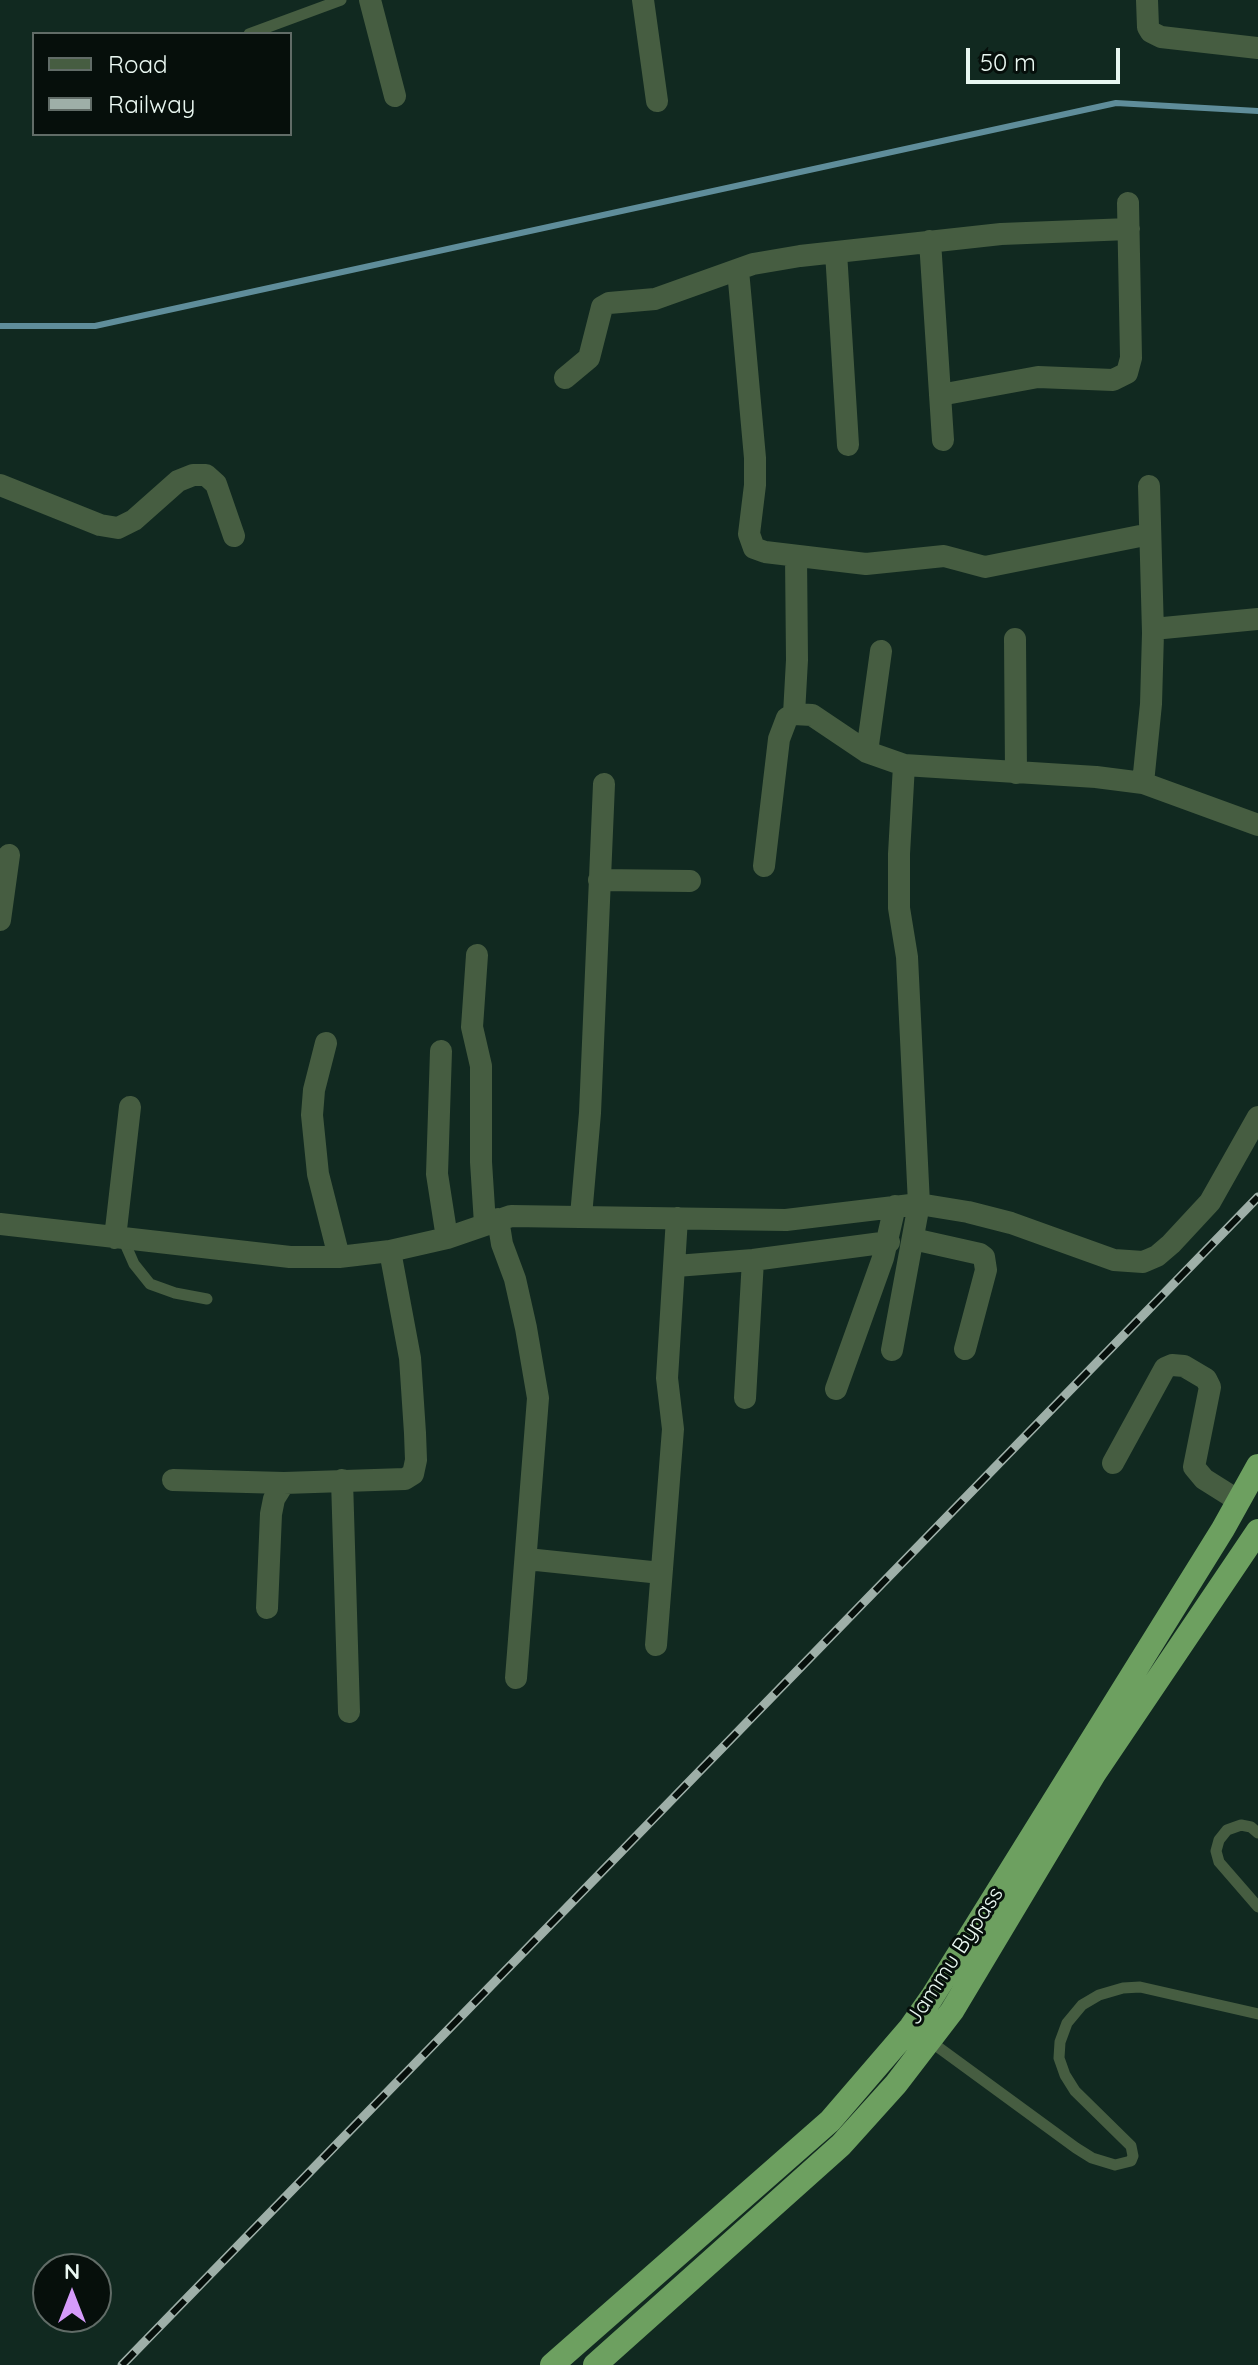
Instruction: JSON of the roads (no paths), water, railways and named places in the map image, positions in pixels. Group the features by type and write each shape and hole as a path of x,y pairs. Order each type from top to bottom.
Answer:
{"highway":[{"name":"Jammu Bypass","path":"595,2365 841,2145 896,2084 920,2034 932,1997 1258,1466"},
{"name":"Jammu Bypass","path":"552,2365 830,2121 920,2034 952,2011 1094,1774 1258,1531"}],"street":[{"path":"370,0 395,96"},
{"path":"643,0 657,101"},
{"path":"1147,0 1148,27 1161,37 1258,48"},
{"path":"940,395 1038,377 1113,380 1127,373 1131,358 1128,203"},
{"path":"565,378 589,358 602,307 609,303 655,299 774,259 1001,234 1129,229"},
{"path":"930,241 943,440"},
{"path":"836,252 848,445"},
{"path":"738,270 755,458 749,540 758,551 866,564 944,556 985,567 1150,534"},
{"path":"0,485 100,525 118,528 134,520 178,481 193,475 206,475 216,484 234,536"},
{"path":"1143,783 1153,629 1149,486"},
{"path":"764,866 779,739 783,725 794,714 796,556"},
{"path":"1153,629 1258,619"},
{"path":"1015,639 1016,773"},
{"path":"867,752 881,651"},
{"path":"794,714 812,715 867,752 904,765 1096,777 1143,783 1258,825"},
{"path":"892,1350 916,1223 907,957 899,908 904,765"},
{"path":"581,1216 590,1113 604,784"},
{"path":"0,920 9,855"},
{"path":"599,880 690,881"},
{"path":"477,955 472,1027 481,1066 481,1162 496,1229 518,1291 538,1398 516,1678"},
{"path":"326,1043 318,1068 312,1115 318,1174 339,1257"},
{"path":"441,1051 437,1174 447,1238"},
{"path":"119,1238 130,1107"},
{"path":"0,1224 290,1257 339,1257 394,1267 447,1238 496,1229 526,1215 581,1216 677,1244 753,1260 892,1226 1011,1223 1114,1260 1143,1262 1157,1256 1171,1244 1210,1202 1258,1117"},
{"path":"677,1244 786,1220 892,1226"},
{"path":"916,1223 984,1257 986,1270 965,1349"},
{"path":"836,1389 892,1226"},
{"path":"656,1645 673,1429 667,1378 677,1244"},
{"path":"745,1398 753,1260"},
{"path":"173,1480 284,1483 405,1479 413,1474 410,1358 394,1267"},
{"path":"1113,1463 1165,1368 1184,1366 1206,1379 1210,1387 1194,1467 1204,1479 1239,1501"},
{"path":"342,1480 349,1712"},
{"path":"267,1608 271,1514 274,1499 284,1483"},
{"path":"527,1559 661,1573"}],"lane":[{"path":"254,32 341,0"},
{"path":"119,1238 150,1284 207,1299"},
{"path":"1258,1833 1251,1827 1241,1825 1227,1830 1219,1840 1216,1851 1219,1862 1258,1907"},
{"path":"920,2034 1076,2148 1092,2158 1115,2165 1131,2161 1131,2146 1075,2091 1059,2058 1060,2042 1067,2023 1082,2005 1099,1995 1140,1987 1258,2014"}],"waterway":[{"path":"0,326 95,326 1116,103 1258,111"}],"railway":[{"path":"122,2365 1258,1197"}]}
